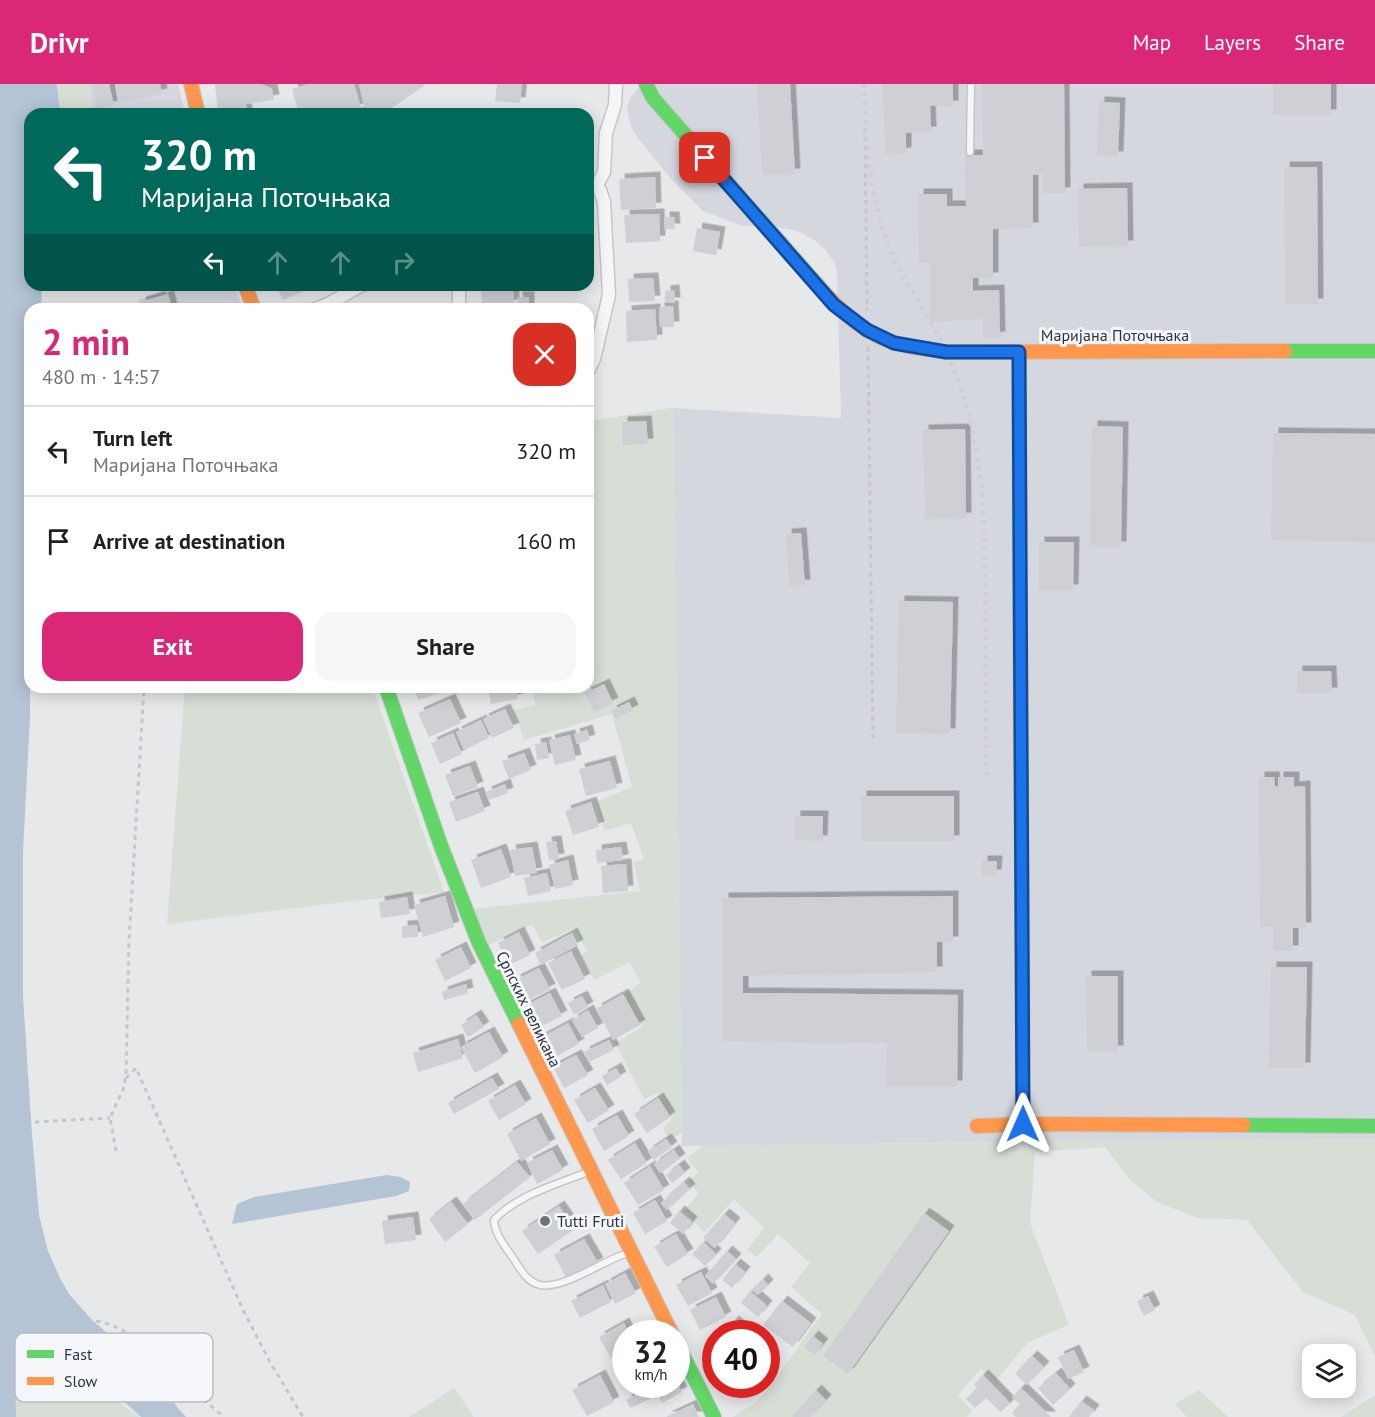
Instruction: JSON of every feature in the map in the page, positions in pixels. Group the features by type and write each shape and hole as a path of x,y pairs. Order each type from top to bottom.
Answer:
{"street":[{"path":"191,84 197,108"},
{"path":"594,184 604,172 606,133 615,105 616,84"},
{"name":"Маријана Поточњака","path":"646,84 652,98 834,305 867,330 894,343 946,352 1375,351"},
{"path":"594,189 600,190 604,202 609,295 594,359"},
{"path":"330,303 351,291"},
{"path":"1019,352 1023,1124"},
{"name":"Српских великана","path":"388,693 445,855 479,943 665,1320"},
{"path":"977,1126 1023,1124 1375,1126"},
{"path":"690,1370 714,1417"}],"lane":[{"path":"970,152 971,84"},
{"path":"591,1171 534,1194 502,1211 495,1220 495,1230 526,1278 539,1285 560,1284 609,1259 631,1252"}],"path":[{"path":"865,128 873,738"},
{"path":"116,1151 110,1118 125,1080 129,952 144,693"},
{"path":"125,1080 136,1068 243,1310 270,1362 303,1417"},
{"path":"35,1122 110,1118"},
{"path":"96,1322 110,1323 128,1333"},
{"path":"206,1402 224,1417"}],"shaded area":[{"path":"58,84 89,84 91,108 59,108"},
{"path":"89,84 178,84 184,108 91,108"},
{"path":"642,84 1375,84 1375,1138 682,1146 673,408 841,418 837,272 834,261 825,249 813,239 795,230 770,226 742,226 703,211 673,181 637,137 631,126 627,109 630,98"},
{"path":"162,291 236,291 241,303 139,303 138,300 162,293"},
{"path":"673,408 682,1133 669,1140 663,1128 672,1119 657,1093 644,1099 615,1043 642,1027 624,994 641,983 630,962 594,980 581,955 587,951 574,928 542,943 532,924 489,945 472,909 640,891 634,862 644,859 631,823 604,831 596,802 632,787 612,714 524,740 514,710 536,705 533,693 594,693 594,420"},
{"path":"185,693 374,693 444,892 167,924"},
{"path":"1375,1138 1375,1357 1355,1315 1303,1292 1247,1220 1198,1218 1157,1202 1129,1179 1105,1147 1035,1152 1030,1223 1069,1325 1027,1343 996,1381 981,1369 958,1395 972,1411 967,1417 733,1417 760,1398 780,1398 780,1372 822,1314 791,1287 810,1263 778,1234 757,1257 747,1250 764,1228 734,1199 704,1233 684,1210 699,1193 688,1181 699,1172 687,1158 703,1146"},
{"path":"15,1342 15,1402 118,1402 139,1417 12,1417 11,1346"},
{"path":"454,1388 474,1417 409,1417"},
{"path":"1199,1390 1228,1417 1187,1417 1175,1404"},
{"path":"1375,1395 1375,1417 1341,1417"}],"water":[{"path":"0,84 57,84 59,108 24,108 24,291 42,291 41,303 24,303 24,693 30,693 30,716 23,852 23,997 39,1215 48,1251 69,1294 107,1333 15,1333 16,1417 0,1417"},
{"path":"387,1175 400,1177 410,1182 409,1191 396,1196 232,1224 237,1204 254,1197"},
{"path":"124,1402 174,1402 186,1417 141,1417"}],"building":[{"path":"92,84 109,84 114,106 97,108"},
{"path":"115,84 160,84 162,94 118,102"},
{"path":"215,84 261,84 272,89 274,100 246,104 246,108 217,108"},
{"path":"308,84 354,84 361,108 297,108 292,89"},
{"path":"359,84 423,84 424,86 392,108 365,108"},
{"path":"497,84 522,84 520,103 495,101"},
{"path":"757,84 790,84 795,174 762,175"},
{"path":"883,84 953,84 953,106 930,106 931,132 906,133 906,153 885,154"},
{"path":"982,84 1064,84 1065,193 1043,193 1043,174 1033,175 1033,228 993,229 993,278 973,278 973,291 999,290 1000,337 983,338 983,319 930,322 930,263 919,263 918,194 947,194 947,206 966,206 965,155 983,155"},
{"path":"1273,84 1331,84 1331,115 1273,115"},
{"path":"1099,102 1120,103 1118,157 1097,156"},
{"path":"1284,167 1317,167 1318,304 1285,304"},
{"path":"655,177 656,208 621,210 619,179"},
{"path":"1127,188 1128,246 1079,247 1078,189"},
{"path":"659,214 660,241 626,243 624,215"},
{"path":"664,217 674,217 675,229 665,229"},
{"path":"697,228 720,232 716,255 693,251"},
{"path":"653,278 655,301 629,302 628,279"},
{"path":"674,290 675,303 665,303 665,291"},
{"path":"279,291 303,291 283,300"},
{"path":"481,291 513,291 514,303 482,303"},
{"path":"168,294 170,303 140,303"},
{"path":"517,297 529,297 529,303 518,303"},
{"path":"673,306 674,327 660,327 659,307"},
{"path":"655,309 657,340 627,342 626,311"},
{"path":"646,421 648,444 623,445 622,422"},
{"path":"1092,426 1123,427 1121,547 1090,546"},
{"path":"965,429 966,518 925,519 923,430"},
{"path":"1273,433 1375,434 1375,542 1271,540"},
{"path":"801,533 805,585 789,586 786,534"},
{"path":"1039,542 1074,542 1073,590 1039,590"},
{"path":"899,601 953,602 950,734 896,733"},
{"path":"1297,671 1331,671 1332,693 1297,693"},
{"path":"604,684 613,703 594,712 585,693 594,693 594,689"},
{"path":"416,693 441,693 418,700"},
{"path":"489,693 517,693 518,699 491,704"},
{"path":"450,699 461,723 429,737 418,713"},
{"path":"629,702 633,710 616,719 611,711"},
{"path":"505,709 514,728 492,738 483,719"},
{"path":"481,720 489,738 464,750 456,732"},
{"path":"587,730 590,740 577,744 574,734"},
{"path":"453,733 462,754 440,764 431,743"},
{"path":"570,735 576,760 555,765 549,740"},
{"path":"546,742 549,758 537,760 535,744"},
{"path":"524,753 531,770 509,779 502,761"},
{"path":"610,761 617,788 586,796 579,769"},
{"path":"470,766 478,787 453,796 445,775"},
{"path":"1259,777 1274,777 1275,786 1278,786 1278,777 1294,777 1294,787 1305,786 1306,928 1293,928 1293,951 1273,951 1273,927 1260,927"},
{"path":"505,784 508,793 489,800 486,792"},
{"path":"478,792 485,811 456,822 449,802"},
{"path":"861,796 954,796 954,841 861,841"},
{"path":"591,802 599,827 573,835 565,811"},
{"path":"795,816 823,816 822,841 795,840"},
{"path":"556,841 559,859 549,860 546,842"},
{"path":"532,847 537,873 515,876 510,850"},
{"path":"621,847 623,860 597,863 596,850"},
{"path":"501,849 511,877 481,888 471,860"},
{"path":"568,860 573,885 555,889 549,865"},
{"path":"982,861 997,861 996,875 982,875"},
{"path":"626,864 628,891 603,893 601,866"},
{"path":"547,873 551,891 528,896 524,878"},
{"path":"445,896 454,927 423,937 414,905"},
{"path":"953,896 953,942 937,942 937,972 743,976 743,993 958,995 957,1086 886,1086 887,1043 723,1041 723,898"},
{"path":"407,897 410,914 381,918 379,902"},
{"path":"417,925 418,937 402,938 402,926"},
{"path":"519,932 530,955 509,965 498,943"},
{"path":"572,933 578,945 541,965 535,953"},
{"path":"461,947 471,968 445,981 435,960"},
{"path":"571,951 585,979 562,990 548,963"},
{"path":"1271,967 1307,967 1305,1068 1269,1068"},
{"path":"539,968 550,989 526,1001 515,980"},
{"path":"1086,976 1118,976 1118,1051 1087,1051"},
{"path":"466,984 468,993 444,1000 442,992"},
{"path":"550,993 562,1016 536,1029 525,1006"},
{"path":"623,994 640,1025 613,1040 596,1009"},
{"path":"582,996 588,1007 574,1015 568,1003"},
{"path":"588,1010 598,1028 582,1037 572,1020"},
{"path":"476,1015 484,1027 468,1037 461,1025"},
{"path":"568,1023 579,1044 552,1059 540,1038"},
{"path":"489,1032 503,1057 475,1073 461,1047"},
{"path":"458,1039 463,1058 418,1072 413,1053"},
{"path":"609,1040 614,1050 589,1062 584,1052"},
{"path":"576,1055 588,1075 564,1088 553,1067"},
{"path":"616,1068 621,1077 607,1085 602,1076"},
{"path":"492,1078 499,1089 454,1114 448,1103"},
{"path":"515,1085 526,1104 499,1120 488,1101"},
{"path":"595,1088 609,1110 588,1123 574,1100"},
{"path":"658,1098 670,1117 647,1133 634,1114"},
{"path":"617,1115 629,1136 604,1151 592,1129"},
{"path":"536,1118 550,1144 521,1161 507,1134"},
{"path":"666,1139 672,1147 654,1160 648,1151"},
{"path":"635,1143 647,1163 621,1179 608,1160"},
{"path":"552,1150 563,1170 537,1184 527,1163"},
{"path":"674,1150 680,1159 660,1173 654,1164"},
{"path":"517,1162 530,1177 475,1220 463,1204"},
{"path":"679,1165 685,1173 672,1183 666,1175"},
{"path":"650,1166 664,1190 638,1205 624,1183"},
{"path":"684,1182 690,1189 667,1210 661,1203"},
{"path":"655,1200 667,1221 645,1234 633,1213"},
{"path":"451,1202 468,1224 445,1242 429,1219"},
{"path":"559,1206 575,1229 538,1254 522,1231"},
{"path":"679,1211 692,1222 683,1234 670,1223"},
{"path":"924,1213 949,1231 848,1374 823,1356"},
{"path":"724,1214 735,1223 715,1248 703,1238"},
{"path":"413,1217 416,1240 385,1244 382,1221"},
{"path":"676,1234 688,1254 667,1267 654,1247"},
{"path":"584,1239 598,1263 567,1279 554,1255"},
{"path":"704,1242 716,1254 705,1266 692,1254"},
{"path":"727,1251 736,1259 713,1284 705,1276"},
{"path":"735,1264 745,1272 732,1288 722,1280"},
{"path":"701,1272 712,1293 688,1306 676,1285"},
{"path":"625,1273 636,1293 615,1304 605,1284"},
{"path":"763,1279 768,1285 758,1295 752,1290"},
{"path":"603,1285 611,1302 580,1318 571,1301"},
{"path":"750,1291 767,1306 758,1317 741,1303"},
{"path":"1148,1296 1155,1310 1144,1316 1137,1301"},
{"path":"716,1297 726,1317 720,1320 702,1320 700,1330 690,1310"},
{"path":"782,1301 811,1323 793,1347 780,1337 780,1320 767,1320"},
{"path":"612,1330 612,1360 599,1337"},
{"path":"813,1336 823,1344 814,1355 804,1347"},
{"path":"1074,1350 1084,1372 1068,1379 1058,1357"},
{"path":"1032,1356 1044,1367 1027,1385 1015,1373"},
{"path":"1056,1373 1070,1389 1053,1405 1038,1388"},
{"path":"600,1375 614,1402 587,1416 572,1390"},
{"path":"983,1375 1010,1403 1001,1412 986,1398 975,1408 966,1399 977,1388 974,1384"},
{"path":"1021,1388 1051,1417 1016,1417 1012,1413 1020,1404 1012,1397"},
{"path":"816,1390 826,1400 810,1417 792,1417"},
{"path":"630,1398 650,1399 630,1408 626,1400"},
{"path":"659,1398 671,1398 662,1403"},
{"path":"1081,1401 1094,1410 1089,1417 1069,1417"},
{"path":"693,1404 699,1417 666,1417"}],"railway":[{"path":"864,84 870,170 884,234 897,265 935,330 951,363 966,407 976,451 984,521 987,778"}],"traffic: fast":[{"path":"646,84 653,98 813,280"},
{"path":"1285,351 1375,351"},
{"path":"1019,352 1020,636"},
{"path":"388,693 441,846 479,943 519,1024"},
{"path":"1022,879 1023,1124"},
{"path":"1244,1125 1375,1126"},
{"path":"690,1370 714,1417"}],"traffic: slow":[{"path":"191,84 197,108"},
{"path":"813,280 839,308 871,332 895,343 946,352 1285,351"},
{"path":"247,291 252,303"},
{"path":"1020,636 1022,879"},
{"path":"519,1024 665,1320"},
{"path":"977,1126 1023,1124 1244,1125"}],"place":[{"name":"Tutti Fruti","path":"545,1221"}],"route":[{"path":"705,158 834,305 867,330 894,343 946,352 1019,352 1023,1124"}]}
